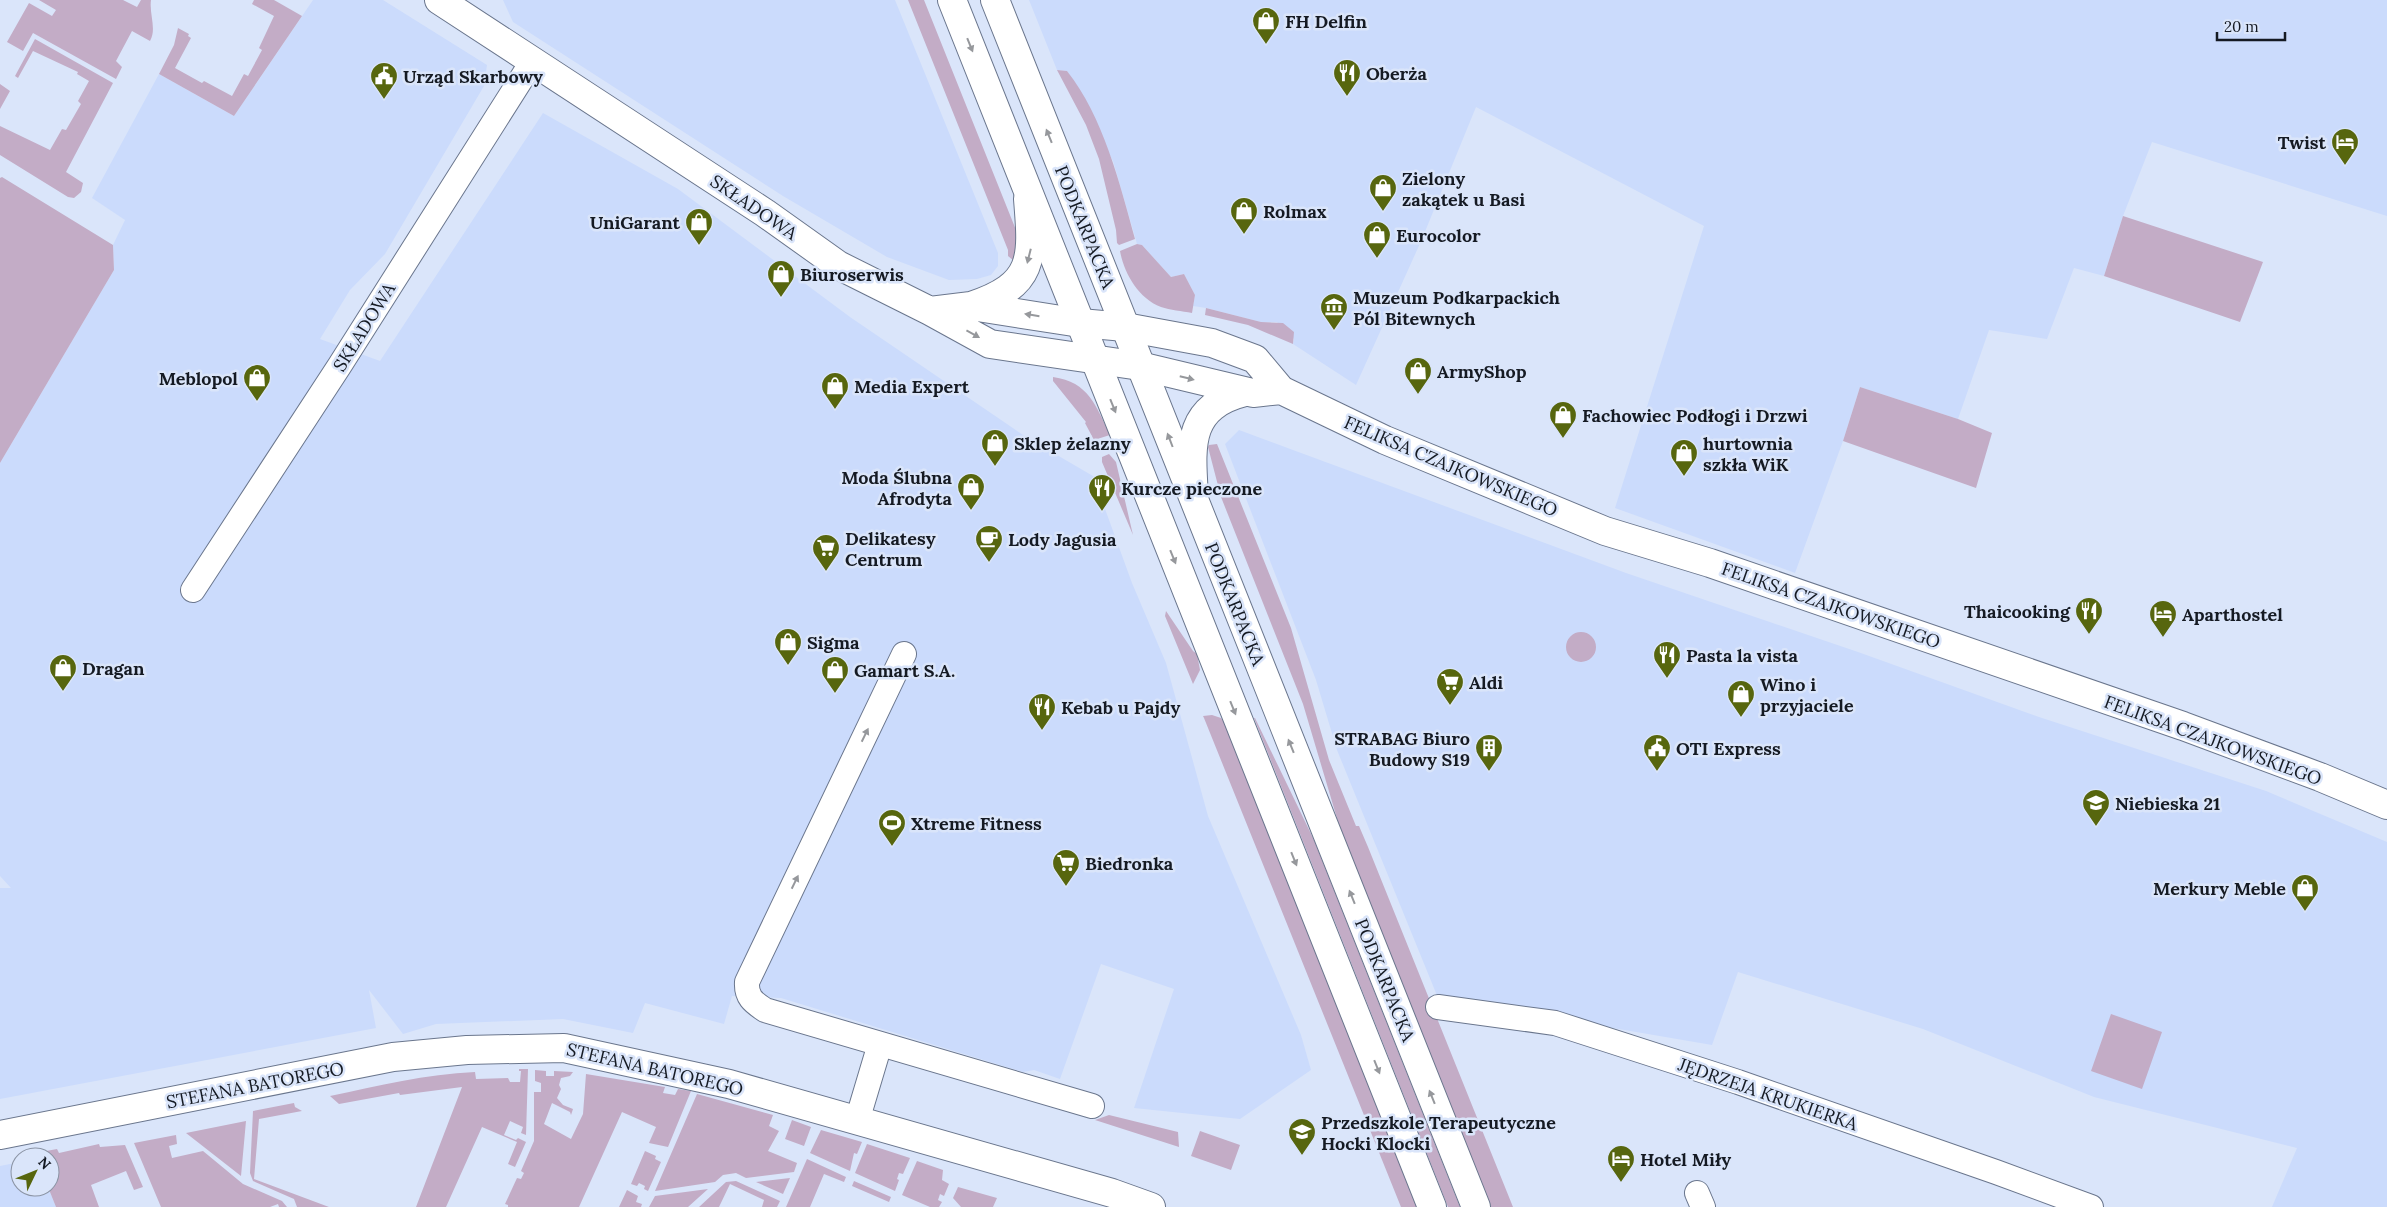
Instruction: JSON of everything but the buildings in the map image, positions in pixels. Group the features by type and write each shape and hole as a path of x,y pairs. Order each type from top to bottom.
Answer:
{"street":[{"name":"SKŁADOWA","path":"439,0 765,213 838,265 930,311 990,344 1095,361 1140,366"},
{"path":"952,0 1432,1207"},
{"name":"PODKARPACKA","path":"994,0 1476,1207"},
{"name":"SKŁADOWA","path":"193,590 340,365 532,62"},
{"path":"971,306 1006,291 1015,283 1024,270 1030,252 1031,240 1028,190"},
{"path":"930,311 971,306 1080,323"},
{"name":"FELIKSA CZAJKOWSKIEGO","path":"1080,323 1126,327 1201,340 1255,359 1281,390 1385,440 1605,531 1736,572 2183,726 2320,777 2387,805"},
{"path":"1140,366 1244,392 1281,390"},
{"path":"1194,502 1192,452 1197,426 1204,414 1221,400 1244,392"},
{"path":"904,654 747,982 746,991 751,1001 765,1010 1092,1106"},
{"name":"JĘDRZEJA KRUKIERKA","path":"1438,1008 1555,1023 1738,1082 2091,1207"},
{"path":"858,1121 880,1044"},
{"name":"STEFANA BATOREGO","path":"0,1135 393,1057 467,1050 564,1048 697,1076 1112,1193 1151,1207"}],"shaded area":[{"path":"39,0 123,0 137,7 141,0 151,0 152,36 150,41 132,31 116,61 122,67 116,79 33,33 23,51 7,42 29,3 52,16 56,10"},
{"path":"254,0 274,0 302,16 234,116 159,74 174,45 178,28 189,34 188,36 191,38 175,68 202,83 204,81 232,96 244,74 248,76 262,50 259,48 274,16 252,4"},
{"path":"313,0 383,0 487,65 484,86 385,254 350,290 320,339 380,361 543,113 678,189 850,317 1026,437 1093,476 1132,583 1166,663 1208,816 1301,1035 1311,1070 1240,1119 1134,1108 1174,989 1101,964 1060,1079 1034,1070 1023,1072 781,998 732,996 724,1024 645,1003 633,1033 563,1019 436,1024 403,1034 369,990 376,1028 0,1099 0,888 11,888 0,876 0,463 114,270 113,245 125,220 92,198 159,74 234,116","holes":["870,708 734,991 741,968"]},
{"path":"503,0 895,0 998,253 998,266 991,275 977,279 949,280 887,257 783,196 513,22"},
{"path":"908,0 924,0 1016,230 1018,247 1014,261 1008,256 1008,250"},
{"path":"1029,0 2387,0 2387,216 2152,142 2123,216 2104,276 2074,268 2047,339 1989,330 1958,419 1860,387 1843,441 1795,573 1615,508 1704,226 1476,107 1422,239 1356,385 1293,344 1294,339 1277,322 1261,322 1193,306 1195,295 1184,274 1171,277 1142,245 1137,244 1113,161 1067,71 1057,70"},
{"path":"35,39 113,83 66,172 83,183 81,192 74,198 68,197 0,155 0,126 50,150 62,129 66,130 81,104 78,101 89,81 77,74 78,72 33,51 18,78 15,76"},
{"path":"1057,70 1067,71 1091,108 1109,151 1135,239 1119,245 1117,243 1116,230 1099,159 1086,125"},
{"path":"0,84 10,91 0,109"},
{"path":"2,177 113,245 114,270 0,463 0,178"},
{"path":"2123,216 2263,262 2240,322 2104,276"},
{"path":"1137,244 1142,245 1171,277 1184,274 1195,295 1192,313 1161,307 1145,298 1133,284 1125,268 1120,251"},
{"path":"1206,308 1261,322 1283,323 1294,332 1293,344 1248,325 1205,315"},
{"path":"1053,377 1075,384 1090,397 1110,435 1094,440 1086,422 1053,381"},
{"path":"1860,387 1958,419 1992,433 1976,488 1843,441"},
{"path":"1239,430 1626,573 1858,652 2039,717 2266,791 2387,842 2387,1207 2272,1207 2297,1148 2094,1097 1923,1029 1738,972 1712,1045 1438,998 1337,750 1316,680 1225,444"},
{"path":"1217,444 1291,628 1329,760 1356,826 1359,826 1368,847 1513,1207 1491,1207 1339,825 1303,704 1221,497 1208,447 1209,445"},
{"path":"1109,454 1116,462 1133,535 1102,462 1102,457"},
{"path":"1166,611 1197,654 1200,670 1193,684 1165,616"},
{"path":"1581,632 1592,636 1596,647 1592,658 1581,662 1570,658 1566,647 1570,636"},
{"path":"1212,715 1221,718 1225,723 1417,1207 1401,1207 1203,716"},
{"path":"1254,718 1314,840 1460,1207 1448,1207"},
{"path":"2111,1014 2162,1032 2142,1089 2091,1071"},
{"path":"519,1069 528,1069 526,1135 521,1133 523,1127 510,1121 504,1135 526,1142 515,1167 508,1164 517,1142 482,1127 446,1207 416,1207 462,1087 400,1095 399,1093 339,1104 330,1096 402,1081 457,1073 475,1072 476,1079 508,1078 510,1082 520,1082 521,1071"},
{"path":"535,1070 546,1071 546,1076 554,1076 554,1071 573,1072 570,1076 561,1078 559,1085 561,1089 557,1098 563,1105 573,1109 571,1115 570,1112 552,1103 544,1124 571,1139 583,1114 586,1074 665,1087 663,1093 675,1095 678,1089 691,1091 668,1147 649,1143 656,1127 622,1112 579,1207 508,1207 505,1204 517,1178 521,1179 524,1173 521,1171 534,1141 534,1092 541,1092 541,1083 535,1081"},
{"path":"697,1094 773,1115 769,1126 779,1131 768,1151 797,1163 794,1172 746,1178 736,1173 723,1175 715,1182 655,1191"},
{"path":"294,1103 295,1107 302,1111 259,1119 254,1179 329,1207 297,1207 294,1199 253,1181 250,1173 253,1111"},
{"path":"1109,1115 1178,1132 1179,1147 1095,1120"},
{"path":"792,1120 811,1127 804,1146 785,1139"},
{"path":"246,1121 241,1176 186,1133"},
{"path":"821,1130 862,1142 857,1154 854,1153 850,1171 810,1153"},
{"path":"1200,1131 1240,1145 1231,1170 1191,1156"},
{"path":"176,1135 177,1144 169,1146 172,1158 203,1151 243,1184 282,1201 287,1207 279,1207 278,1204 270,1207 161,1207 134,1143"},
{"path":"99,1144 100,1147 125,1145 143,1187 134,1190 126,1171 91,1185 99,1207 56,1207 52,1197 60,1197 60,1153"},
{"path":"867,1144 910,1158 903,1174 899,1173 897,1179 899,1180 895,1191 855,1173"},
{"path":"645,1151 656,1156 655,1159 661,1162 648,1191 644,1189 645,1186 639,1183 637,1186 631,1184"},
{"path":"807,1159 846,1177 844,1182 824,1174 810,1207 786,1207"},
{"path":"917,1161 943,1170 942,1180 949,1184 944,1196 940,1194 938,1200 942,1202 939,1207 930,1207 902,1195"},
{"path":"10,1164 10,1197 52,1197 56,1207 0,1207 0,1166"},
{"path":"790,1178 783,1194 756,1182"},
{"path":"736,1181 780,1201 777,1207 762,1207 764,1200 730,1184 719,1207 699,1207 726,1182"},
{"path":"854,1181 891,1197 889,1202 852,1186"},
{"path":"958,1187 997,1198 993,1207 961,1207 953,1198"},
{"path":"708,1189 688,1207 649,1207 655,1196"},
{"path":"627,1190 638,1196 636,1202 642,1204 641,1207 619,1207"}],"place":[{"name":"FH Delfin","path":"1266,45"},
{"name":"Oberża","path":"1347,97"},
{"name":"Urząd Skarbowy","path":"384,100"},
{"name":"Twist","path":"2345,166"},
{"name":"Zielony zakątek u Basi","path":"1383,212"},
{"name":"Rolmax","path":"1244,235"},
{"name":"UniGarant","path":"699,246"},
{"name":"Eurocolor","path":"1377,259"},
{"name":"Biuroserwis","path":"781,298"},
{"name":"Muzeum Podkarpackich Pól Bitewnych","path":"1334,331"},
{"name":"ArmyShop","path":"1418,395"},
{"name":"Meblopol","path":"257,402"},
{"name":"Media Expert","path":"835,410"},
{"name":"Fachowiec Podłogi i Drzwi","path":"1563,439"},
{"name":"Sklep żelazny","path":"995,467"},
{"name":"hurtownia szkła WiK","path":"1684,477"},
{"name":"Moda Ślubna Afrodyta","path":"971,511"},
{"name":"Kurcze pieczone","path":"1102,512"},
{"name":"Lody Jagusia","path":"989,563"},
{"name":"Delikatesy Centrum","path":"826,572"},
{"name":"Thaicooking","path":"2089,635"},
{"name":"Aparthostel","path":"2163,638"},
{"name":"Sigma","path":"788,666"},
{"name":"Pasta la vista","path":"1667,679"},
{"name":"Dragan","path":"63,692"},
{"name":"Gamart S.A.","path":"835,694"},
{"name":"Aldi","path":"1450,706"},
{"name":"Wino i przyjaciele","path":"1741,718"},
{"name":"Kebab u Pajdy","path":"1042,731"},
{"name":"STRABAG Biuro Budowy S19","path":"1489,772"},
{"name":"OTI Express","path":"1657,772"},
{"name":"Niebieska 21","path":"2096,827"},
{"name":"Xtreme Fitness","path":"892,847"},
{"name":"Biedronka","path":"1066,887"},
{"name":"Merkury Meble","path":"2305,912"},
{"name":"Przedszkole Terapeutyczne Hocki Klocki","path":"1302,1156"},
{"name":"Hotel Miły","path":"1621,1183"}]}
